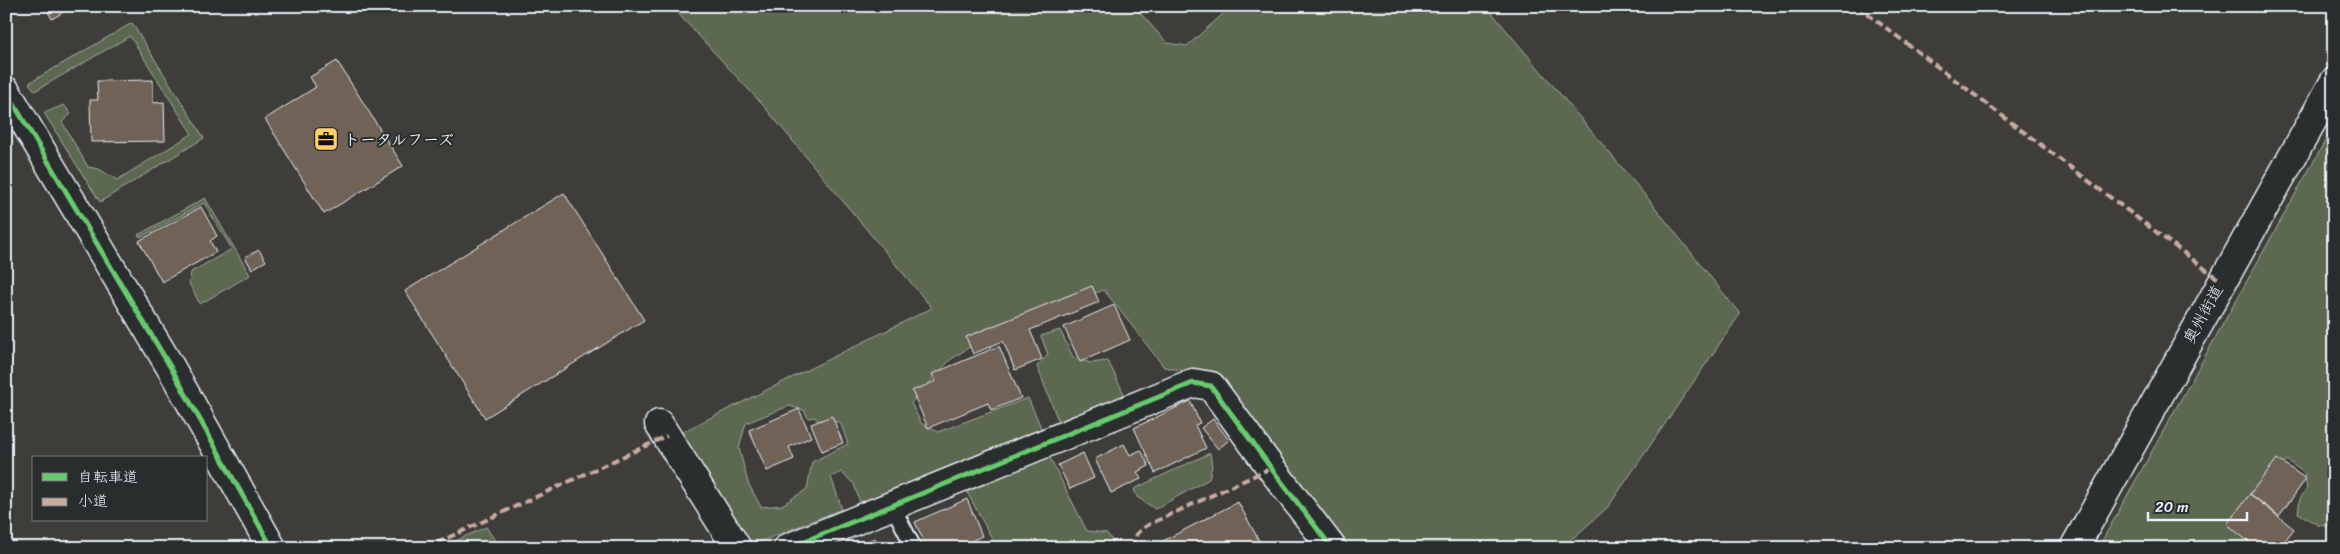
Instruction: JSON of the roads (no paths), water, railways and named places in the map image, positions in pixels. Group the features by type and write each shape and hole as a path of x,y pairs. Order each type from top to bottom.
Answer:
{"street":[{"name":"奥州街道","path":"2074,548 2334,82"},
{"path":"6,91 171,368 272,548"},
{"path":"788,548 1192,384 1211,386 1332,548"},
{"path":"659,424 737,548"}],"lane":[{"path":"892,505 914,548"}],"place":[{"name":"トータルフーズ","path":"326,139"}]}
